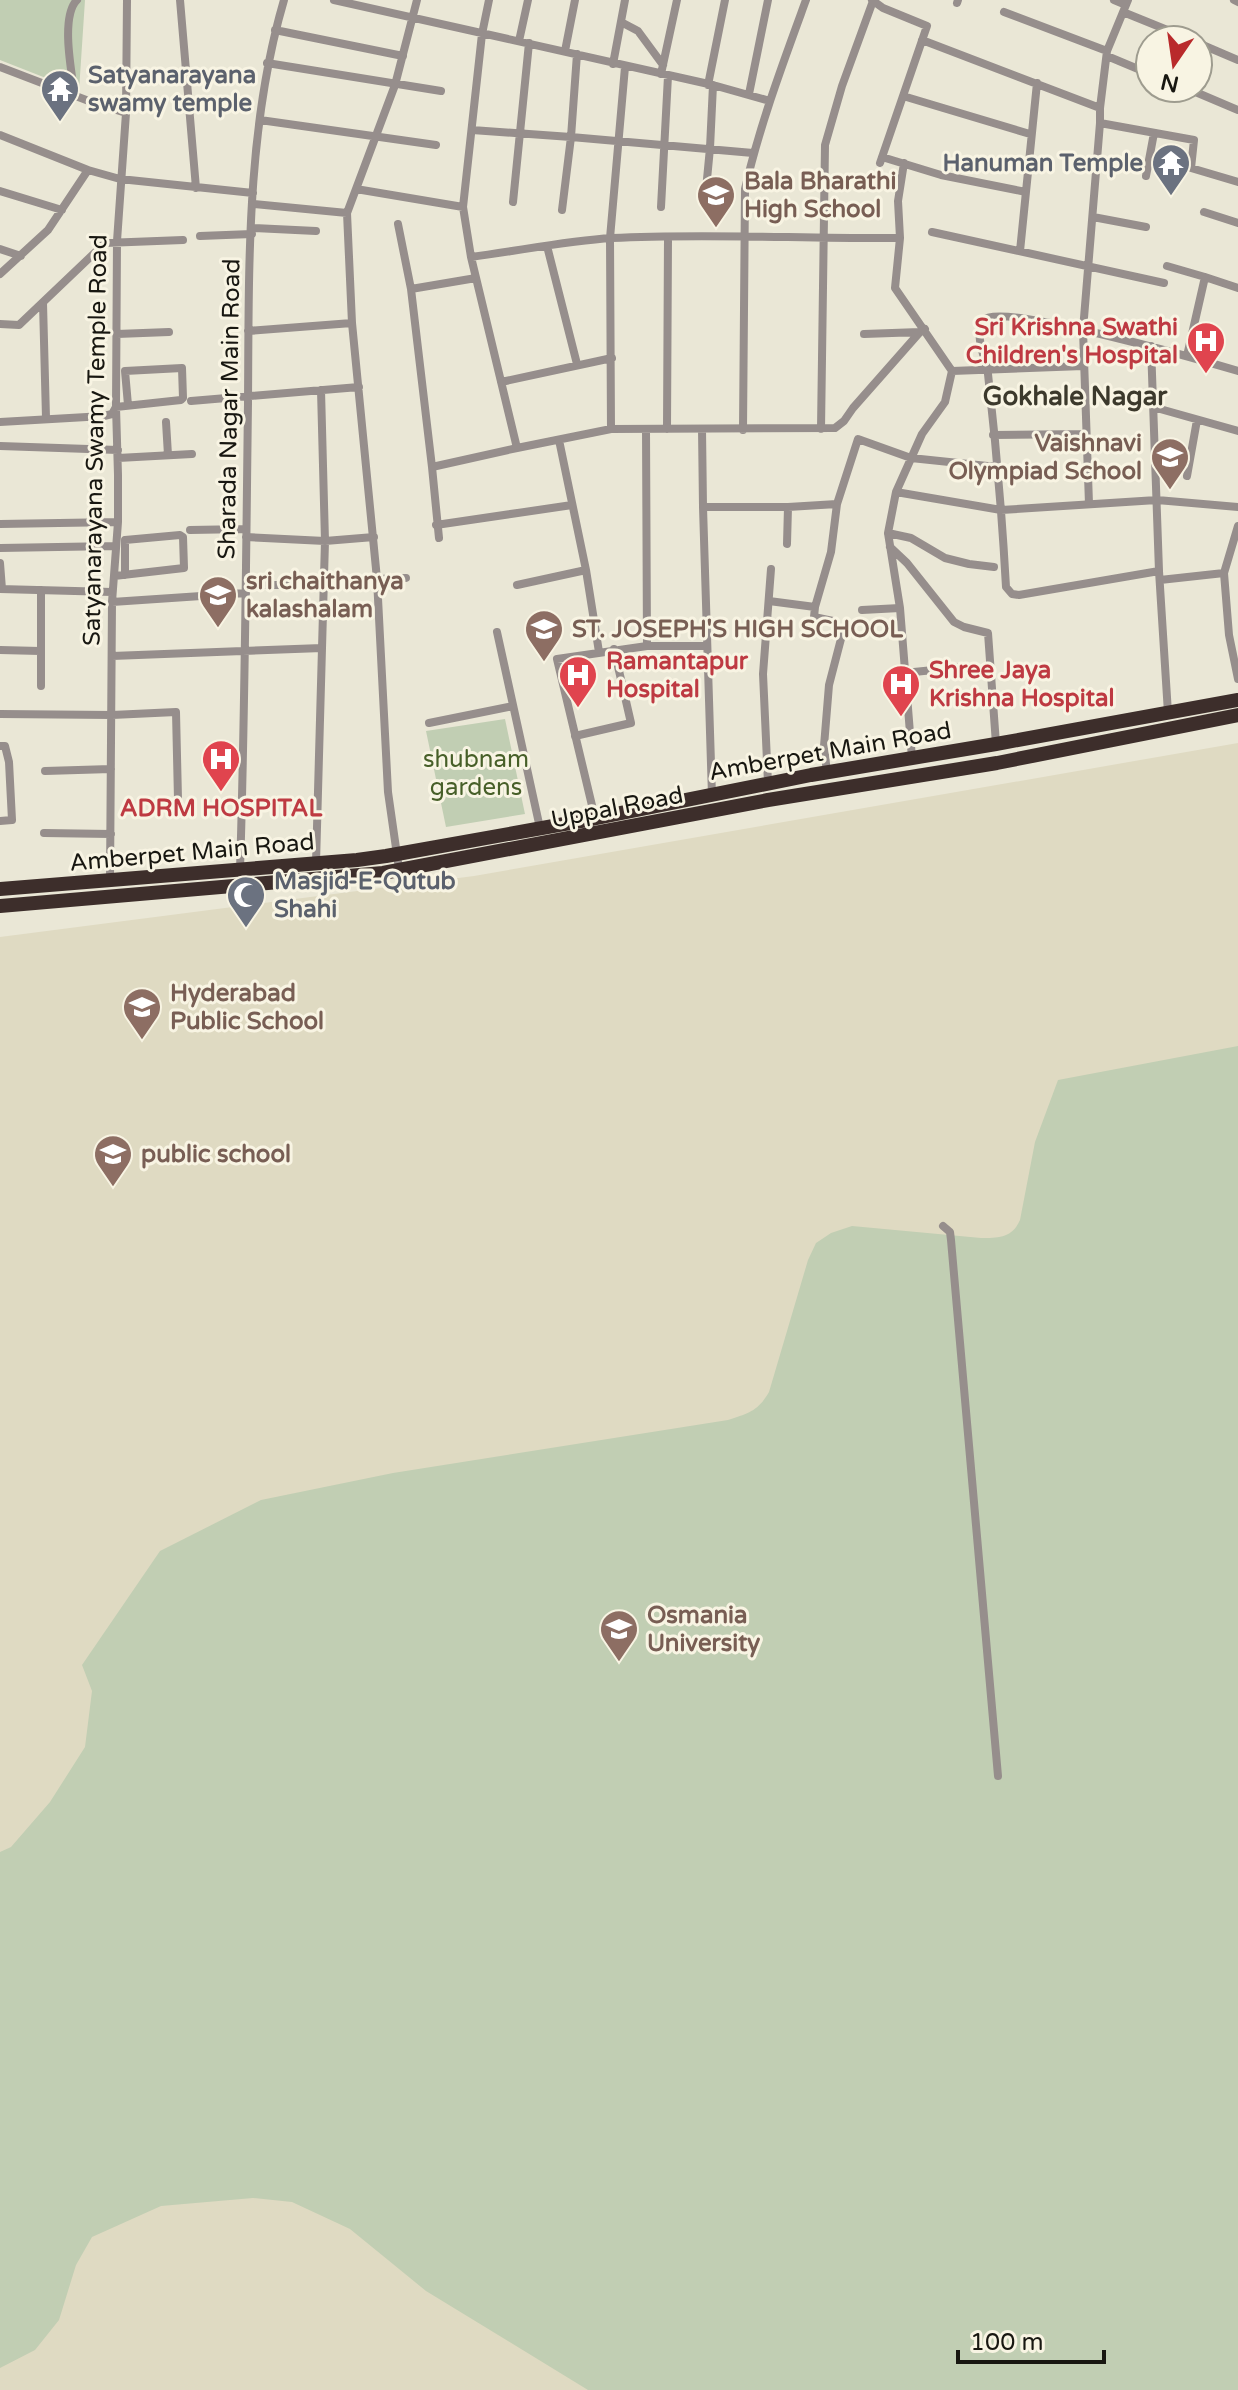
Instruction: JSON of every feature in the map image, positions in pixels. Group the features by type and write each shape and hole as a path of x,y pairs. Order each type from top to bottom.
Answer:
{"highway":[{"name":"Amberpet Main Road","path":"0,889 316,863 397,862 540,828 768,783 1238,700"},
{"name":"Uppal Road","path":"0,906 383,873 397,862 997,763 1238,715"}],"street":[{"path":"75,97 68,27 71,7 77,0"},
{"name":"Satyanarayana Swamy Temple Road","path":"110,881 112,597 118,522 117,241 126,113 127,0"},
{"path":"180,0 196,188"},
{"name":"Sharada Nagar Main Road","path":"240,870 247,650 248,331 253,193 267,63 284,0"},
{"path":"334,0 625,67 664,72 770,101"},
{"path":"397,862 388,792 377,579 352,323 347,213 395,85 417,0"},
{"path":"489,0 482,34 463,207 471,257 517,448"},
{"path":"519,41 528,0"},
{"path":"565,51 575,0"},
{"path":"613,64 625,0"},
{"path":"661,207 665,146 664,72 677,0"},
{"path":"705,200 710,148 710,85 725,0"},
{"path":"749,94 768,0"},
{"path":"743,430 745,189 753,153 806,0"},
{"path":"821,429 825,145 872,0 927,26 881,160 1026,192"},
{"path":"1114,0 1161,24"},
{"path":"1089,504 1083,366 1087,266 1107,54 1126,6"},
{"path":"1004,12 1134,67"},
{"path":"621,22 638,31 664,72"},
{"path":"275,30 403,56"},
{"path":"922,40 1100,108"},
{"path":"513,202 529,43"},
{"path":"1214,50 1238,60"},
{"path":"562,210 577,54"},
{"path":"267,63 441,91"},
{"path":"0,67 75,97 126,113"},
{"path":"611,429 610,238 625,67"},
{"path":"1020,251 1037,83"},
{"path":"903,96 1030,134"},
{"path":"1214,100 1238,110"},
{"path":"260,120 436,145"},
{"path":"1100,123 1194,140 1191,168 1238,182"},
{"path":"472,130 753,153"},
{"path":"1146,176 1154,133"},
{"path":"0,135 88,170 120,179 253,193"},
{"path":"904,163 898,201 900,238 895,288 952,371 945,402 922,434 896,492 888,533 900,608 912,758"},
{"path":"0,274 48,230 88,170"},
{"path":"356,189 463,207"},
{"path":"0,191 62,210"},
{"path":"253,204 347,213"},
{"path":"1204,212 1238,223"},
{"path":"1093,217 1146,227"},
{"path":"398,224 411,289 439,538"},
{"path":"200,236 252,231 316,231"},
{"path":"932,232 1164,283"},
{"path":"471,257 610,238 744,235 900,238"},
{"path":"667,429 668,238"},
{"path":"0,324 19,325 105,243 183,240"},
{"path":"547,246 577,364"},
{"path":"0,249 21,256"},
{"path":"1167,266 1238,288"},
{"path":"1187,356 1205,277"},
{"path":"411,289 476,278"},
{"path":"43,302 46,418"},
{"path":"1224,573 1160,575 1012,594 1006,587 997,467 987,369 980,342 981,329 989,315 1006,316 1151,346 1238,371"},
{"path":"248,331 352,323"},
{"path":"864,334 922,330"},
{"path":"432,467 611,429 835,428 922,330"},
{"path":"117,334 169,332"},
{"path":"1151,346 1168,713"},
{"path":"501,382 612,358"},
{"path":"952,371 1083,366"},
{"path":"0,422 110,415 116,407 183,398 182,368 125,371 128,405"},
{"path":"191,401 359,387"},
{"path":"316,863 325,541 321,390"},
{"path":"1153,407 1238,431"},
{"path":"1187,476 1197,420"},
{"path":"166,422 168,455"},
{"path":"646,429 647,646"},
{"path":"702,429 713,810"},
{"path":"993,435 1086,434"},
{"path":"827,773 824,746 829,685 842,635 833,621 814,617 831,552 837,504 858,439 911,458 997,467"},
{"path":"559,440 586,570 599,652"},
{"path":"0,446 118,454 192,454"},
{"path":"896,492 1001,510 1157,500 1238,507"},
{"path":"703,507 837,504"},
{"path":"436,525 572,505"},
{"path":"787,544 788,507"},
{"path":"0,524 118,522"},
{"path":"1238,526 1233,558 1224,573 1238,679"},
{"path":"190,530 325,541 374,537"},
{"path":"888,533 911,538 945,558 994,567"},
{"path":"114,576 125,575 184,568 183,537 125,540 125,575"},
{"path":"0,548 115,546"},
{"path":"889,546 925,585 951,620 960,626 988,633 996,744"},
{"path":"0,563 1,589 112,597 406,578"},
{"path":"768,783 763,674 771,569"},
{"path":"517,585 586,570"},
{"path":"41,590 41,686"},
{"path":"769,601 815,607"},
{"path":"862,610 900,608"},
{"path":"497,632 540,828"},
{"path":"595,818 557,659 647,646 707,646"},
{"path":"112,656 322,648"},
{"path":"575,736 631,723 614,649"},
{"path":"0,650 40,651"},
{"path":"904,673 963,667"},
{"path":"429,723 513,706"},
{"path":"0,714 176,712 178,799"},
{"path":"0,746 5,746 9,762 12,820 0,821"},
{"path":"45,771 111,769"},
{"path":"44,833 111,834"},
{"path":"943,1226 950,1232 951,1240 998,1776"}],"shaded area":[{"name":"Osmania University","path":"1238,743 1238,2390 0,2390 0,937 474,876"}],"green space":[{"path":"0,0 85,0 79,91 0,60"},
{"name":"shubnam gardens","path":"505,719 525,814 446,827 426,731"},
{"name":"Osmania University","path":"1238,1046 1238,2390 588,2390 426,2291 350,2229 292,2202 253,2198 161,2206 92,2237 76,2265 59,2320 35,2350 0,2368 0,1852 11,1847 50,1802 85,1747 92,1691 82,1665 160,1551 261,1500 393,1473 728,1420 747,1413 757,1407 769,1392 808,1260 816,1243 831,1233 852,1226 981,1238 1009,1234 1020,1220 1035,1142 1058,1080"}],"place":[{"name":"Satyanarayana swamy temple","path":"60,123"},
{"name":"Hanuman Temple","path":"1171,197"},
{"name":"Bala Bharathi High School","path":"716,229"},
{"name":"Sri Krishna Swathi Children's Hospital","path":"1206,375"},
{"name":"Vaishnavi Olympiad School","path":"1170,491"},
{"name":"sri chaithanya kalashalam","path":"218,629"},
{"name":"ST. JOSEPH'S HIGH SCHOOL","path":"544,663"},
{"name":"Ramantapur Hospital","path":"578,709"},
{"name":"Shree Jaya Krishna Hospital","path":"901,718"},
{"name":"ADRM HOSPITAL","path":"221,793"},
{"name":"Masjid-E-Qutub Shahi","path":"246,929"},
{"name":"Hyderabad Public School","path":"142,1041"},
{"name":"public school","path":"113,1188"},
{"name":"Osmania University","path":"619,1663"}],"district":[{"name":"Gokhale Nagar","path":"1075,396"}]}
